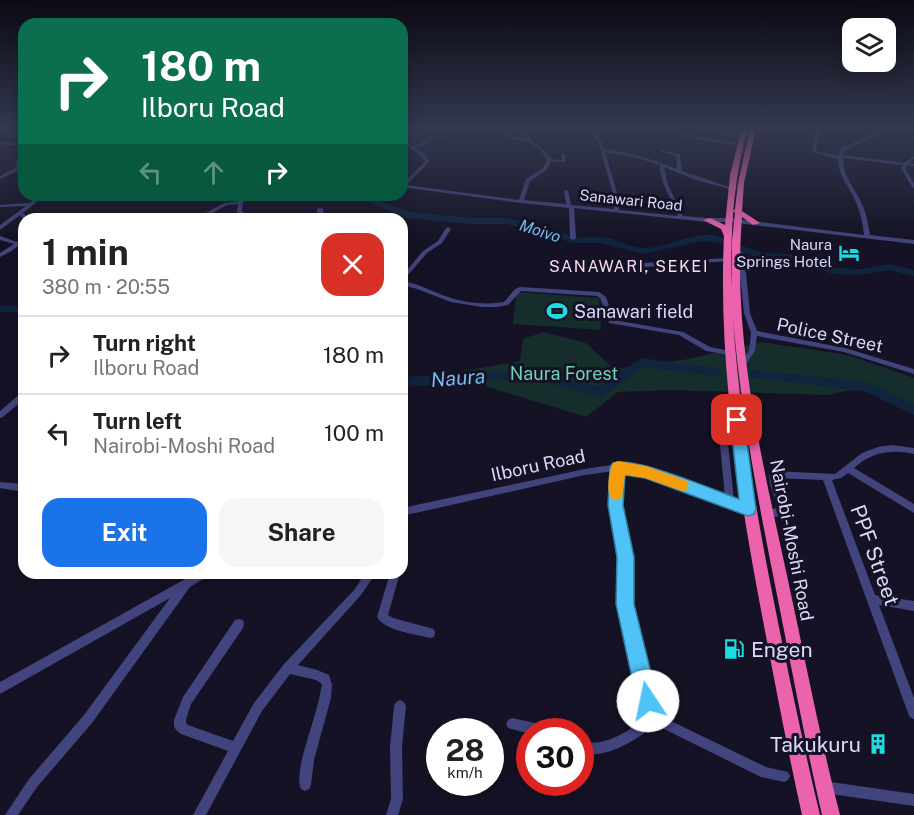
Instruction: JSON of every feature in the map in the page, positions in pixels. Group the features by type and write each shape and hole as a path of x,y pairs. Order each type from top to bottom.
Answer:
{"highway":[{"name":"Nairobi-Moshi Road","path":"735,166 730,188 742,365 767,513 831,815"},
{"name":"Nairobi-Moshi Road","path":"745,166 733,220 727,236 730,353 734,397 748,509 811,815"},
{"path":"711,220 722,217 756,225"},
{"path":"711,220 724,228 727,236"},
{"path":"733,220 744,228 756,225"}],"street":[{"path":"408,181 423,166"},
{"path":"521,202 528,180 546,166"},
{"path":"608,166 616,196 616,210"},
{"path":"662,166 663,180 676,202 681,217"},
{"path":"667,166 730,188"},
{"path":"679,166 680,172"},
{"path":"841,166 864,217 867,236"},
{"path":"905,166 904,172 914,187"},
{"path":"0,178 18,168"},
{"name":"Sanawari Road","path":"408,187 521,202 711,220"},
{"path":"566,191 573,238"},
{"path":"20,212 35,201"},
{"path":"209,213 226,204 241,202 239,211 241,213"},
{"path":"0,206 31,204"},
{"path":"320,209 320,213"},
{"path":"0,228 18,214"},
{"path":"756,225 914,242"},
{"path":"408,273 425,252 440,242 448,229"},
{"path":"0,238 18,244"},
{"path":"0,255 18,244"},
{"name":"Police Street","path":"736,251 741,253 747,313 754,333 845,350 914,372"},
{"path":"644,265 727,260"},
{"path":"408,283 453,301 465,303 503,305 510,301 520,289 599,294 602,295 611,322 681,333 708,349 730,353"},
{"path":"742,365 752,351 754,333"},
{"path":"730,502 722,424 724,411 728,402 734,397"},
{"path":"0,416 18,400"},
{"path":"767,513 780,512 782,508 773,482 773,474 827,478 843,475 865,456 879,449 914,451"},
{"path":"618,467 615,505 625,557 625,604 651,712 656,718 765,773 784,776"},
{"name":"Ilboru Road","path":"408,511 585,472 618,467 646,472 748,509"},
{"path":"848,469 914,509"},
{"name":"PPF Street","path":"827,478 914,713"},
{"path":"0,485 18,487"},
{"path":"0,688 196,579"},
{"path":"199,815 258,707 288,668 358,592 367,579"},
{"path":"393,579 382,617 391,623 430,633"},
{"path":"11,815 33,783 88,719 186,585"},
{"path":"872,599 914,606"},
{"path":"236,748 184,730 180,726 180,720 186,701 239,624"},
{"path":"288,668 317,675 325,679 327,685 320,723 307,760 305,785"},
{"path":"392,815 397,799 396,747 400,706"},
{"path":"594,748 603,748 619,742 656,718"},
{"path":"512,724 516,725"},
{"path":"824,787 914,800"}],"green space":[{"name":"Sanawari field","path":"516,292 599,298 601,330 513,324"},
{"name":"Naura Forest","path":"543,332 586,343 614,369 689,359 760,342 848,355 914,378 914,410 866,387 828,395 671,390 618,392 586,417 446,374 520,361 523,339"}],"waterway":[{"name":"Moivo","path":"371,201 402,213"},
{"name":"Moivo","path":"408,215 471,221 506,221 561,235 571,240 601,240 642,251 703,238 724,241"},
{"name":"Moivo","path":"740,248 758,255 797,258 833,271 860,272 889,267 914,273"},
{"name":"Naura","path":"0,309 18,309"},
{"name":"Naura","path":"408,382 528,374 602,392 641,362 717,372"},
{"name":"Naura","path":"753,374 866,387 914,410"}],"slow traffic":[{"path":"616,494 618,467 646,472 682,485"}],"place":[{"name":"Naura Springs Hotel","path":"849,253"},
{"name":"Sanawari field","path":"557,311"},
{"name":"Engen","path":"734,649"},
{"name":"Takukuru","path":"878,744"}],"district":[{"name":"SANAWARI, SEKEI","path":"629,266"}],"route":[{"path":"648,701 625,604 625,557 615,505 618,467 646,472 748,509 737,420"}]}
